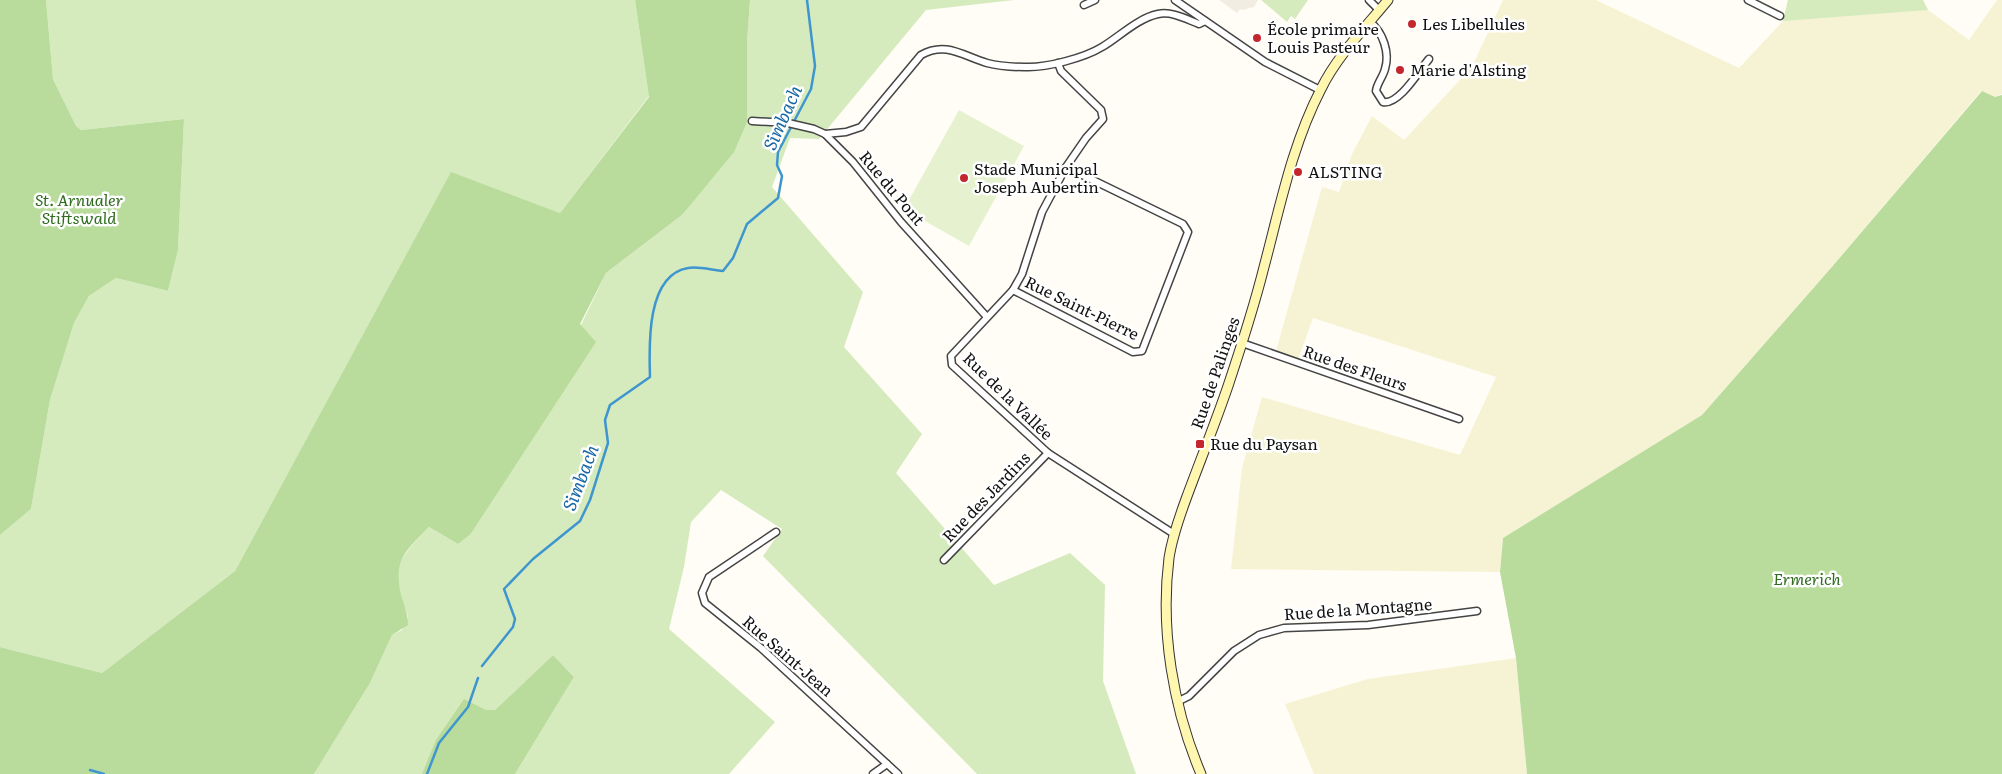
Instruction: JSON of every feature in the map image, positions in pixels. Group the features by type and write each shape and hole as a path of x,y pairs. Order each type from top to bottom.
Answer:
{"main road":[{"name":"Rue de Palinges","path":"1201,774 1186,736 1178,702 1167,623 1168,570 1174,534 1242,343 1290,164 1303,127 1320,90 1344,53 1388,0"}],"street":[{"path":"1084,5 1094,0"},
{"path":"1175,0 1265,62 1320,90"},
{"path":"1369,0 1380,10"},
{"path":"1748,0 1780,16"},
{"path":"824,134 846,132 860,127 921,55 932,49 956,50 988,63 1027,68 1058,64 1100,48 1140,22 1158,14 1174,14 1199,24 1205,21"},
{"path":"1370,22 1381,35 1386,55 1386,68 1376,91 1379,99 1383,102 1391,102 1399,97 1429,59"},
{"name":"Rue de la Vallée","path":"1058,64 1062,71 1101,110 1103,119 1086,138 1066,167 1042,212 1022,274 1013,290 951,356 952,365 1048,453 1174,534"},
{"name":"Rue du Pont","path":"752,121 814,128 824,134 853,162 901,222 987,317"},
{"name":"Rue Saint-Pierre","path":"1013,290 1133,352 1142,351 1188,232 1183,224 1066,167"},
{"name":"Rue des Fleurs","path":"1242,343 1459,419"},
{"name":"Rue des Jardins","path":"944,560 1048,453"},
{"name":"Rue Saint-Jean","path":"776,532 709,577 702,593 705,603 761,648 898,774"},
{"name":"Rue de la Montagne","path":"1178,702 1189,696 1234,651 1259,635 1284,628 1368,625 1477,611"},
{"path":"873,774 887,764"}],"shaded area":[{"path":"1219,0 1258,0 1254,7 1240,9 1237,13"},
{"path":"1503,0 1596,0 1739,68 1783,21 1788,0 1923,0 1928,10 1969,40 1997,0 2002,0 2002,94 1995,97 1981,91 1831,268 1702,415 1503,538 1500,572 1231,569 1242,468 1262,397 1460,455 1496,377 1313,318 1298,360 1276,351 1322,187 1339,192 1352,154 1372,116 1404,140 1472,67"},
{"path":"1516,658 1527,774 1314,774 1285,704 1368,679"}],"green space":[{"name":"St. Arnualer Stiftswald","path":"0,0 46,0 53,79 76,126 81,130 184,119 178,250 168,291 116,278 89,296 74,323 50,400 31,509 0,535"},
{"path":"46,0 635,0 649,96 560,213 451,173 235,571 102,673 0,647 0,535 31,509 50,400 74,323 89,296 116,278 168,291 178,250 184,119 81,130 76,126 53,79"},
{"path":"635,0 750,0 747,42 747,122 734,152 682,215 606,273 580,324 596,342 470,535 458,544 429,527 403,556 400,564 399,582 408,625 392,635 370,683 314,774 0,774 0,647 102,673 235,571 451,172 560,213 649,97"},
{"path":"750,0 1014,0 926,10 819,139 790,138 772,187 863,292 844,347 922,434 896,473 994,585 1070,553 1105,585 1103,681 1136,774 977,774 763,556 782,529 721,490 691,522 684,567 669,629 775,722 729,774 515,774 574,677 553,655 495,710 486,710 427,764 422,774 314,774 370,683 392,635 402,630 408,617 399,587 398,576 402,559 429,527 458,544 470,535 512,468 606,273 682,215 747,121 747,42"},
{"path":"1261,0 1308,0 1295,19 1291,16 1287,22"},
{"path":"1788,0 1923,0 1928,10 1783,21"},
{"name":"Ermerich","path":"1982,91 1995,97 2002,95 2002,774 1527,774 1516,658 1500,572 1503,538 1702,415"},
{"name":"Stade Municipal Joseph Aubertin","path":"959,110 1024,146 969,246 904,209"},
{"path":"553,655 574,677 515,774 422,774 436,740 464,699 486,710 495,710"}],"waterway":[{"name":"Simbach","path":"482,666 513,627 515,619 504,589 533,559 580,521 590,500 608,443 605,420 610,405 650,377 653,314 657,297 664,284 674,273 688,268 723,271 733,258 747,224 778,198 782,176 777,165 778,152 811,89 815,66 807,0"},
{"name":"Simbach","path":"427,774 439,743 468,707 478,678"},
{"path":"90,770 104,774"}],"place":[{"name":"Les Libellules","path":"1412,24"},
{"name":"École primaire Louis Pasteur","path":"1257,38"},
{"name":"Marie d'Alsting","path":"1400,70"},
{"name":"ALSTING","path":"1298,172"},
{"name":"Stade Municipal Joseph Aubertin","path":"964,178"},
{"name":"Rue du Paysan","path":"1200,444"}]}
